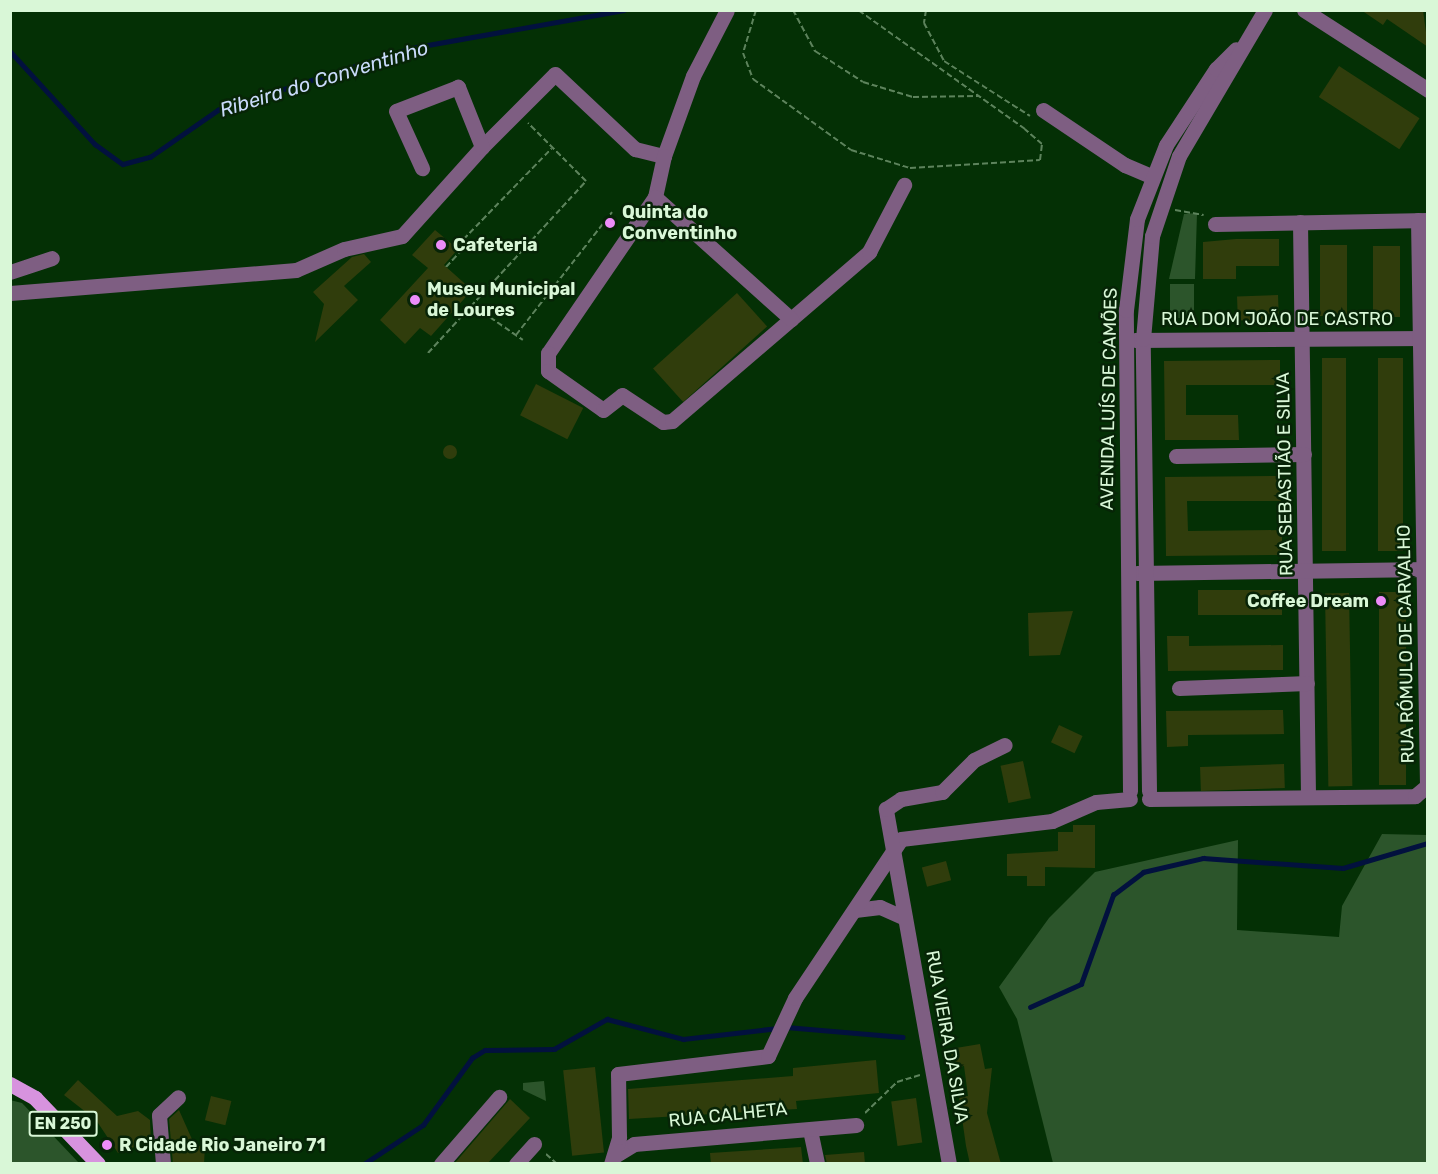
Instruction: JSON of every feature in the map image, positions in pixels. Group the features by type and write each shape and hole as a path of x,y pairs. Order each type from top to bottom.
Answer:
{"main road":[{"name":"EN 250","path":"10,1084 35,1098 98,1164"}],"street":[{"path":"727,10 693,76 664,156 655,197 548,353 548,371 603,410 622,394 653,416 672,421 869,252 904,185"},
{"name":"AVENIDA LUÍS DE CAMÕES","path":"1149,795 1143,339 1152,236 1179,156 1265,10"},
{"path":"1304,10 1428,90"},
{"name":"AVENIDA LUÍS DE CAMÕES","path":"1130,795 1126,340 1137,219 1166,145 1216,69 1245,41"},
{"path":"10,293 296,270 344,249 402,236 482,147 555,74 635,149 664,156"},
{"path":"422,168 396,111 458,87 482,147"},
{"path":"1043,110 1125,165 1154,177"},
{"path":"655,197 791,319"},
{"path":"1215,224 1423,220"},
{"name":"RUA RÓMULO DE CARVALHO","path":"1130,795 1138,784 1149,795 1308,797 1415,796 1427,786 1423,220"},
{"name":"RUA SEBASTIÃO E SILVA","path":"1300,222 1308,797"},
{"path":"10,272 52,258"},
{"name":"RUA DOM JOÃO DE CASTRO","path":"1126,340 1424,338"},
{"path":"1176,456 1304,454"},
{"path":"1128,573 1426,569"},
{"path":"1179,688 1307,683"},
{"name":"RUA VIEIRA DA SILVA","path":"949,1164 935,1076 890,849 886,808 901,799 942,792 974,760 1005,745"},
{"path":"613,1159 618,1074 758,1061 774,1044 784,1017 855,910 890,849 910,835 1052,821 1096,802 1130,795"},
{"path":"855,910 879,907 905,918"},
{"path":"163,1164 159,1115 178,1097"},
{"path":"441,1164 499,1097"},
{"name":"RUA CALHETA","path":"613,1159 634,1144 856,1125"},
{"path":"810,1130 817,1164"},
{"path":"516,1164 534,1144"}],"path":[{"path":"756,10 743,53 753,79 870,159 910,168 1040,160 1042,144 858,10"},
{"path":"793,10 815,51 863,82 913,97 978,96"},
{"path":"926,10 924,23 944,61 1032,117 1043,110"},
{"path":"429,353 475,307 586,181 523,118"},
{"path":"446,267 461,250 457,246 552,148"},
{"path":"1161,210 1204,211 1205,224 1215,224"},
{"path":"516,335 612,212"},
{"path":"475,307 523,340"},
{"path":"856,1125 897,1082 913,1074 935,1076"}],"green space":[{"path":"1197,213 1195,279 1169,279 1184,214"},
{"path":"1170,284 1194,284 1194,318 1170,318"},
{"path":"1382,834 1427,835 1427,1163 1053,1163 1017,1019 999,987 1049,918 1095,872 1238,840 1237,930 1339,937 1342,906"},
{"path":"544,1081 546,1101 523,1090 523,1083"},
{"path":"10,1100 22,1103 79,1163 11,1163"}],"building":[{"path":"1361,10 1423,10 1428,47 1387,19 1383,25"},
{"path":"1339,66 1420,118 1399,149 1319,97"},
{"name":"Museu Municipal de Loures","path":"435,230 458,249 444,265 472,290 431,336 420,328 405,344 380,320 428,268 412,255"},
{"path":"1279,239 1279,266 1236,266 1236,279 1203,279 1203,242"},
{"path":"1320,245 1347,245 1347,316 1320,316"},
{"path":"1373,246 1400,246 1400,317 1373,317"},
{"path":"364,254 371,262 344,286 358,300 315,342 324,304 313,292 352,257"},
{"path":"737,293 767,326 683,402 653,369"},
{"path":"1278,295 1279,319 1238,320 1237,296"},
{"path":"1322,358 1346,358 1346,551 1322,551"},
{"path":"1378,358 1403,358 1403,551 1378,551"},
{"path":"1280,360 1280,385 1186,385 1186,415 1238,415 1239,440 1165,440 1164,361"},
{"path":"536,384 583,408 567,439 520,415"},
{"path":"447,445 453,445 457,452 453,459 447,459 443,455 443,449"},
{"path":"1281,476 1281,501 1187,501 1188,531 1282,530 1282,555 1166,556 1165,477"},
{"path":"1198,590 1282,590 1282,615 1198,615"},
{"path":"1379,592 1406,592 1406,785 1379,785"},
{"path":"1325,593 1349,593 1352,786 1328,786"},
{"path":"1073,611 1060,655 1029,656 1028,613"},
{"path":"1167,636 1189,636 1189,646 1283,645 1283,670 1168,671"},
{"path":"1283,710 1284,734 1188,735 1188,746 1167,747 1166,711"},
{"path":"1059,725 1083,736 1075,753 1051,742"},
{"path":"1023,761 1031,798 1008,803 1001,766"},
{"path":"1284,764 1285,788 1201,791 1200,767"},
{"path":"1073,825 1095,825 1095,868 1045,867 1045,886 1027,886 1027,876 1007,876 1007,854 1058,851 1058,832 1073,832"},
{"path":"946,861 951,880 927,887 922,867"},
{"path":"980,1044 985,1069 992,1068 987,1113 1001,1164 970,1164 966,1146 959,1097 968,1096 964,1066 954,1068 950,1049"},
{"path":"876,1060 879,1093 796,1101 797,1109 629,1119 628,1089 793,1076 793,1068"},
{"path":"595,1067 604,1153 572,1156 563,1070"},
{"path":"78,1080 117,1116 138,1111 150,1120 151,1141 118,1153 96,1120 64,1095"},
{"path":"211,1096 231,1101 225,1125 205,1120"},
{"path":"916,1098 922,1143 898,1146 891,1101"},
{"path":"510,1099 530,1118 487,1164 454,1164"},
{"path":"179,1110 195,1146 205,1146 204,1164 173,1164 169,1119"},
{"path":"801,1147 803,1164 711,1164 710,1153"},
{"path":"864,1152 865,1164 827,1164 825,1155"}],"waterway":[{"name":"Ribeira do Conventinho","path":"10,51 95,144 123,164 150,157 218,110 411,48 624,10"},
{"path":"1030,1007 1081,984 1113,895 1143,872 1203,858 1343,868 1428,843"},
{"path":"364,1164 423,1125 472,1058 485,1050 554,1049 607,1019 683,1039 778,1028"},
{"path":"786,1027 903,1037"}],"place":[{"name":"Quinta do Conventinho","path":"610,223"},
{"name":"Cafeteria","path":"441,245"},
{"name":"Museu Municipal de Loures","path":"415,300"},
{"name":"Coffee Dream","path":"1381,601"},
{"name":"R Cidade Rio Janeiro 71","path":"107,1145"}]}
